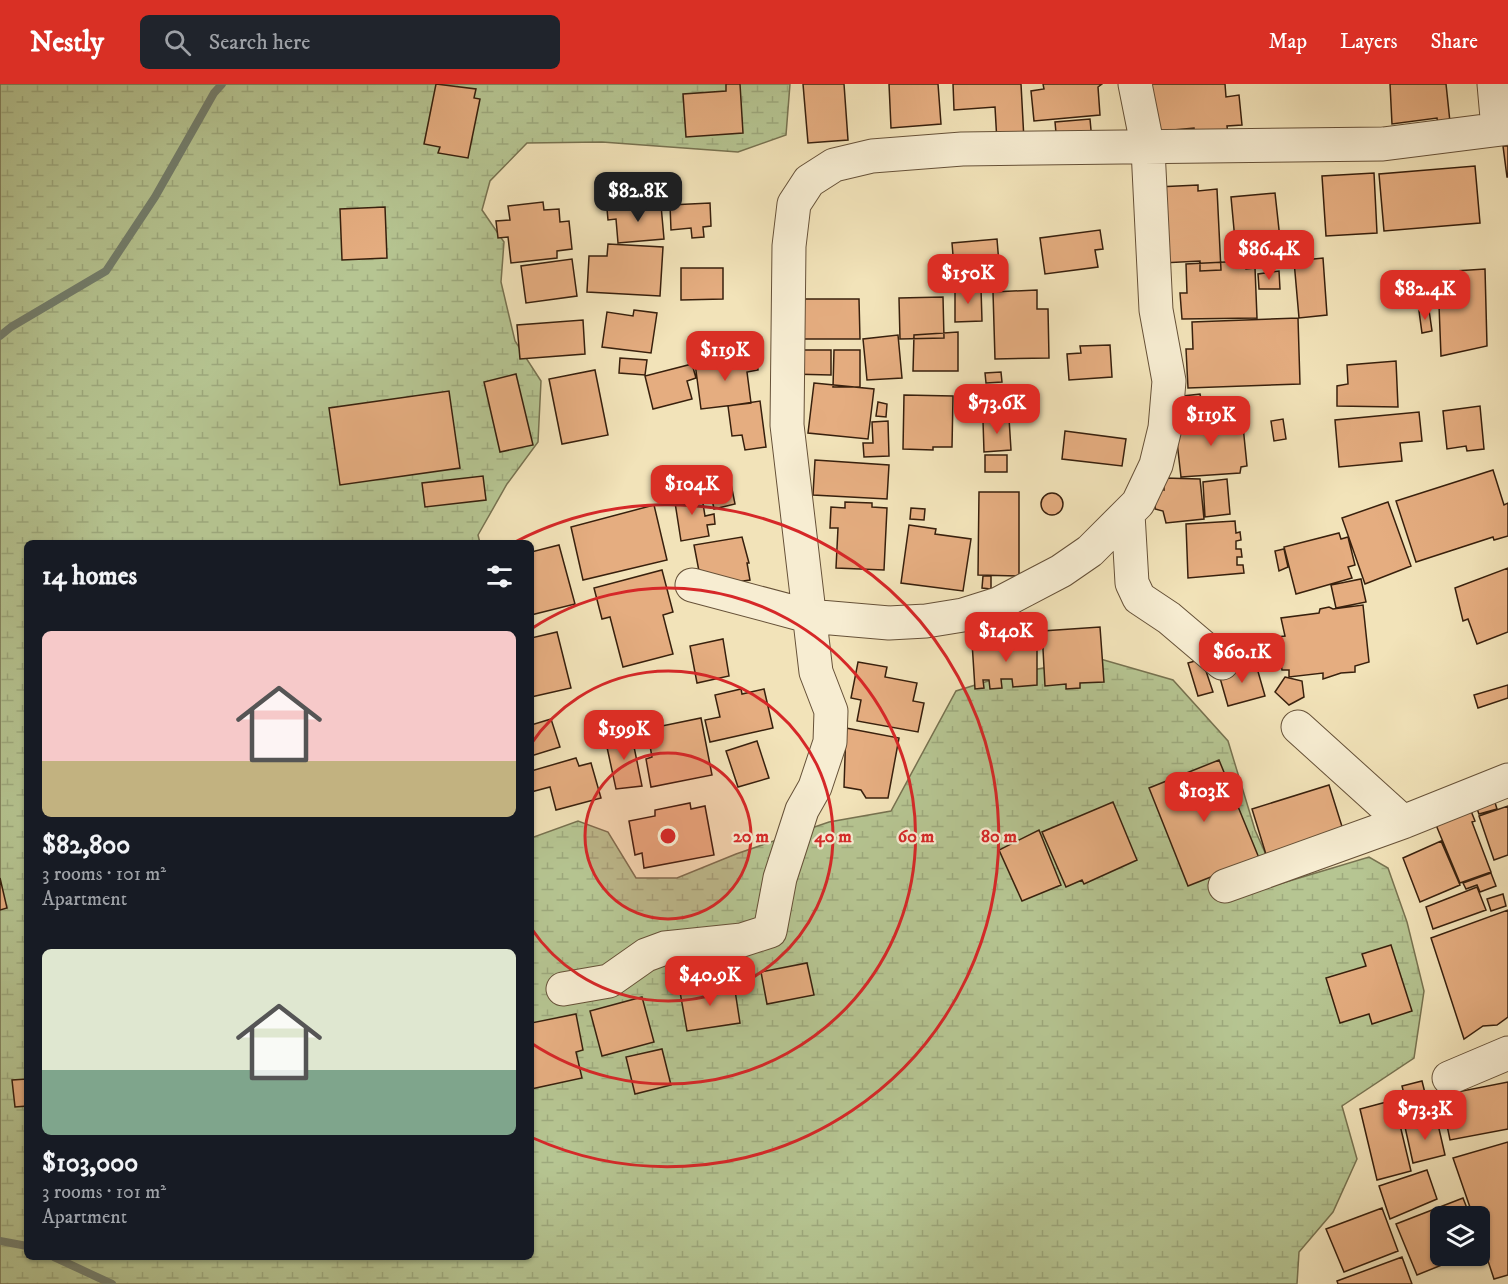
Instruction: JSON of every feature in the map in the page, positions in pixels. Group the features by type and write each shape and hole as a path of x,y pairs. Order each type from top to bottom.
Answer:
{"street":[{"path":"692,585 807,616 889,623 926,621 998,604 1061,571 1090,551 1138,503 1156,465 1165,428 1169,381 1156,310 1148,149 1135,84"},
{"path":"563,989 609,981 646,956 664,948 742,940 770,931 784,866 802,810 815,787 830,742 831,711 816,672 807,616 787,425 789,246 794,204 809,181 834,165 872,156 962,149 1148,149 1383,144 1503,128 1494,84"},
{"path":"1128,514 1132,583 1139,598 1169,618 1222,663"},
{"path":"1298,727 1403,822"},
{"path":"1225,886 1403,822 1508,780"},
{"path":"1449,1078 1508,1053"}],"green space":[{"path":"0,84 790,84 786,135 738,152 602,142 527,143 490,181 482,210 504,242 501,282 515,341 541,381 538,442 507,484 478,535 479,540 24,540 24,1260 534,1260 534,837 578,821 608,832 636,878 677,878 736,854 829,822 891,811 956,691 1011,674 1097,658 1173,680 1228,741 1255,830 1279,884 1369,857 1388,868 1407,922 1424,991 1414,1058 1342,1106 1357,1159 1333,1212 1299,1252 1297,1284 0,1284"}],"building":[{"path":"436,84 476,89 474,98 480,99 468,158 438,153 440,147 424,144"},
{"path":"726,84 740,84 743,133 686,137 683,94 726,91"},
{"path":"803,84 844,84 848,140 808,143"},
{"path":"889,84 938,84 941,124 891,128"},
{"path":"953,84 1021,84 1024,140 997,142 995,107 954,110"},
{"path":"1043,84 1102,84 1098,87 1100,115 1034,121 1031,91 1044,89"},
{"path":"1138,84 1225,84 1226,97 1239,95 1242,125 1227,126 1228,135 1195,138 1194,128 1141,133"},
{"path":"1390,84 1446,84 1450,122 1438,123 1437,118 1392,124"},
{"path":"1090,119 1092,141 1057,144 1055,122"},
{"path":"1503,146 1508,146 1508,177 1507,177"},
{"path":"1475,166 1480,223 1384,231 1379,174"},
{"path":"1374,173 1377,233 1326,236 1322,176"},
{"path":"1198,185 1198,191 1217,189 1221,270 1200,271 1200,261 1162,263 1157,187"},
{"path":"1275,193 1282,257 1237,262 1231,197"},
{"path":"543,202 544,210 559,209 560,222 569,221 572,249 557,251 557,258 511,263 508,237 498,238 496,221 510,220 508,206"},
{"path":"710,203 711,226 703,227 704,237 692,238 691,228 671,230 670,205"},
{"path":"661,205 664,239 618,243 616,219 608,220 607,209"},
{"path":"385,207 387,258 342,260 340,209"},
{"path":"1100,230 1103,249 1095,250 1098,267 1045,274 1040,238"},
{"path":"997,239 1000,276 955,280 952,243"},
{"path":"608,244 663,247 660,296 587,292 589,256 607,256"},
{"path":"1323,258 1327,315 1299,318 1294,261"},
{"path":"572,259 577,296 526,303 521,266"},
{"path":"1245,261 1246,269 1255,268 1257,318 1182,319 1180,293 1187,293 1186,264"},
{"path":"681,268 723,268 723,299 681,300"},
{"path":"1485,269 1487,346 1441,356 1438,280 1455,281 1455,271"},
{"path":"1279,271 1280,289 1259,289 1258,274"},
{"path":"981,288 982,321 955,322 955,289"},
{"path":"1037,290 1037,309 1048,309 1049,358 995,359 993,292"},
{"path":"943,297 944,338 900,339 899,298"},
{"path":"797,299 859,299 860,339 798,339"},
{"path":"634,310 657,313 651,353 602,347 607,312 633,316"},
{"path":"1429,310 1432,331 1422,333 1419,311"},
{"path":"1298,318 1300,384 1188,388 1186,349 1193,349 1192,322"},
{"path":"583,320 585,354 520,359 517,325"},
{"path":"958,332 958,371 913,371 914,335"},
{"path":"898,335 902,378 867,380 863,339"},
{"path":"1110,345 1112,377 1069,380 1067,354 1081,353 1080,346"},
{"path":"790,350 831,350 831,375 790,374"},
{"path":"834,350 860,350 860,387 833,387"},
{"path":"746,357 746,360 756,358 758,370 747,372 751,403 701,409 695,363"},
{"path":"620,358 647,360 645,375 619,373"},
{"path":"1396,361 1398,407 1337,406 1337,386 1348,384 1347,365"},
{"path":"692,364 696,378 687,381 692,399 653,409 645,376"},
{"path":"595,370 608,435 562,444 549,379"},
{"path":"1001,372 1002,382 986,383 985,373"},
{"path":"516,374 533,445 500,452 484,382"},
{"path":"814,383 874,389 868,439 808,433"},
{"path":"449,391 460,468 340,485 329,408"},
{"path":"1200,394 1204,415 1194,416 1189,411 1184,412 1183,396"},
{"path":"904,395 953,396 952,447 933,447 933,450 903,449"},
{"path":"760,401 766,447 745,450 742,435 732,436 728,406"},
{"path":"975,401 988,404 986,413 974,412"},
{"path":"878,402 887,404 886,417 876,416"},
{"path":"1480,406 1484,449 1467,451 1466,446 1447,449 1443,411"},
{"path":"1419,412 1422,441 1400,443 1402,461 1339,467 1335,420"},
{"path":"1242,416 1247,466 1241,467 1240,473 1181,477 1175,424"},
{"path":"1009,418 1011,450 984,452 983,421"},
{"path":"1283,419 1286,439 1274,441 1271,421"},
{"path":"888,421 889,456 864,457 863,443 873,443 872,422"},
{"path":"1065,431 1126,439 1122,466 1062,459"},
{"path":"985,455 1007,455 1007,472 985,472"},
{"path":"815,460 889,465 887,499 813,495"},
{"path":"1493,470 1504,505 1508,503 1508,536 1494,540 1493,537 1416,562 1396,501"},
{"path":"483,476 486,500 425,507 422,483"},
{"path":"1164,478 1200,479 1204,519 1166,523 1163,511 1155,509 1157,488 1164,490"},
{"path":"1227,479 1230,514 1205,517 1203,482"},
{"path":"731,484 735,504 714,509 710,489"},
{"path":"701,491 705,516 714,514 715,524 707,525 709,536 681,541 674,496"},
{"path":"979,492 1019,492 1019,576 978,575"},
{"path":"1052,493 1060,496 1063,504 1060,512 1052,515 1044,512 1041,504 1044,496"},
{"path":"845,502 872,503 872,507 887,508 884,570 836,568 838,528 830,528 831,507 845,508"},
{"path":"1388,502 1411,566 1365,584 1342,518"},
{"path":"654,505 667,560 583,580 571,527"},
{"path":"911,508 925,509 924,520 910,519"},
{"path":"1235,521 1236,533 1240,532 1241,540 1236,541 1236,549 1241,549 1242,557 1237,557 1237,565 1243,565 1244,573 1188,578 1186,524"},
{"path":"909,525 936,529 935,534 971,539 963,591 901,583"},
{"path":"1339,533 1341,539 1348,537 1355,565 1348,567 1352,578 1296,594 1284,547"},
{"path":"742,537 749,563 747,563 750,580 702,587 694,545"},
{"path":"559,545 575,604 534,614 534,551"},
{"path":"1284,549 1288,567 1279,571 1275,551"},
{"path":"1508,568 1508,632 1477,644 1468,619 1463,621 1455,588"},
{"path":"662,570 673,612 663,615 673,654 623,667 610,617 602,619 594,588"},
{"path":"983,576 991,576 991,589 982,588"},
{"path":"1361,579 1366,602 1336,608 1331,585"},
{"path":"1363,605 1369,662 1355,666 1355,672 1341,673 1323,679 1323,673 1289,677 1289,670 1282,670 1277,637 1285,636 1281,618 1319,613 1320,609 1329,607 1333,609"},
{"path":"1100,627 1104,682 1080,683 1080,688 1066,689 1066,684 1045,686 1042,631"},
{"path":"557,632 571,688 534,696 534,637"},
{"path":"1017,637 1037,637 1037,685 1013,687 1012,679 1001,679 1002,688 990,689 989,680 983,680 984,688 975,689 972,642 1005,641 1006,647 1018,645"},
{"path":"723,639 729,676 697,683 690,646"},
{"path":"1202,659 1213,692 1198,696 1188,663"},
{"path":"1255,661 1265,696 1228,706 1218,671"},
{"path":"858,662 887,667 885,677 917,683 913,701 924,703 918,732 857,721 861,700 851,698"},
{"path":"1285,677 1302,681 1304,697 1289,705 1275,692"},
{"path":"1508,685 1508,698 1478,708 1474,695"},
{"path":"741,689 742,694 764,689 773,728 710,742 705,720 720,717 715,695"},
{"path":"701,718 712,775 651,787 646,759 652,757 647,729"},
{"path":"551,719 560,747 534,755 534,724"},
{"path":"846,728 899,738 888,798 866,798 861,790 844,787"},
{"path":"631,732 642,786 616,789 605,738"},
{"path":"757,741 769,778 738,787 726,751"},
{"path":"576,758 579,766 591,763 601,798 556,810 550,787 534,791 534,770"},
{"path":"1219,760 1259,858 1188,886 1149,788"},
{"path":"1329,785 1345,836 1268,861 1252,809"},
{"path":"1493,796 1497,809 1479,814 1474,801"},
{"path":"1113,802 1137,860 1084,884 1082,880 1066,887 1042,832"},
{"path":"690,803 691,809 705,806 714,855 644,868 642,853 635,855 629,821 655,816 655,810"},
{"path":"1508,806 1508,855 1494,860 1479,816"},
{"path":"1471,811 1475,821 1472,822 1491,872 1460,883 1436,825"},
{"path":"1039,830 1061,885 1022,901 999,850"},
{"path":"1441,841 1460,885 1420,902 1403,858"},
{"path":"1491,873 1496,886 1480,892 1477,885 1466,889 1463,883"},
{"path":"0,878 7,908 0,910"},
{"path":"1477,887 1486,910 1433,929 1426,907"},
{"path":"1503,894 1506,906 1491,911 1487,899"},
{"path":"1508,910 1508,1017 1497,1025 1483,1026 1464,1039 1431,938"},
{"path":"1391,945 1412,1011 1372,1024 1369,1014 1340,1023 1326,978 1366,966 1362,954"},
{"path":"807,963 814,995 767,1004 761,972"},
{"path":"734,984 740,1023 687,1031 680,992"},
{"path":"642,997 654,1042 602,1056 590,1011"},
{"path":"576,1014 583,1050 576,1052 582,1078 534,1088 534,1022"},
{"path":"662,1049 671,1085 635,1094 626,1057"},
{"path":"24,1079 24,1106 15,1107 12,1080"},
{"path":"1422,1081 1425,1093 1405,1098 1402,1086"},
{"path":"1508,1082 1508,1129 1450,1140 1443,1106 1454,1104 1452,1093"},
{"path":"1394,1100 1411,1171 1377,1180 1360,1109"},
{"path":"1437,1120 1445,1155 1413,1163 1405,1127"},
{"path":"1508,1142 1508,1275 1494,1279 1490,1266 1490,1206 1470,1206 1453,1158"},
{"path":"1427,1170 1437,1199 1390,1219 1379,1186"},
{"path":"1463,1198 1466,1206 1442,1206"},
{"path":"1382,1208 1398,1251 1344,1272 1326,1229"},
{"path":"1430,1211 1430,1266 1439,1266 1417,1275 1396,1224"},
{"path":"1402,1257 1412,1284 1338,1284 1337,1281"}],"waterway":[{"path":"0,336 11,327 106,271 155,197 214,93 222,84"},
{"path":"0,1241 24,1245"},
{"path":"60,1260 112,1284"}]}
